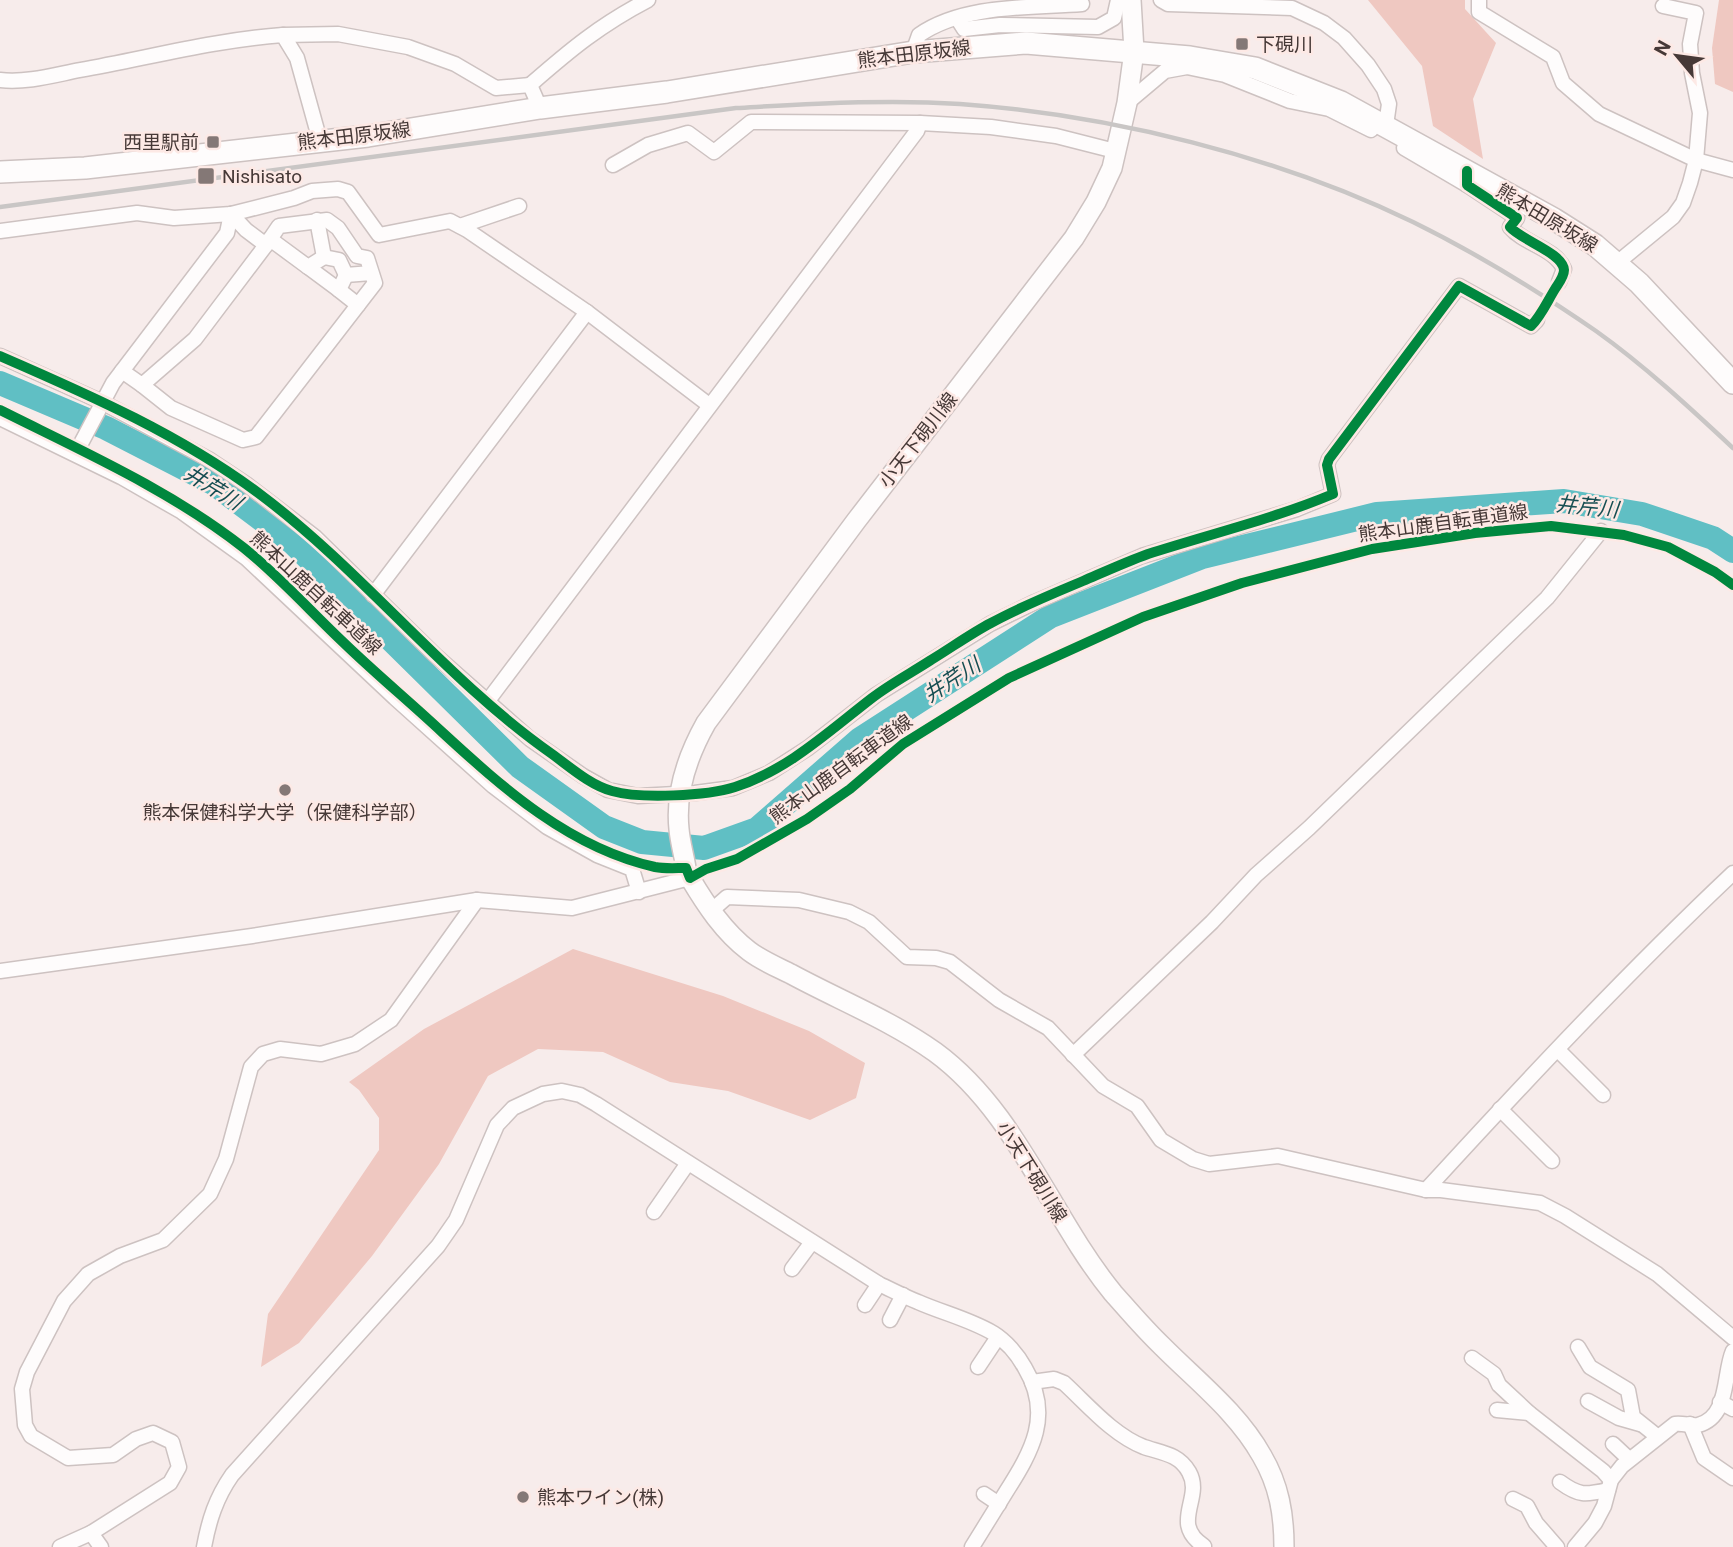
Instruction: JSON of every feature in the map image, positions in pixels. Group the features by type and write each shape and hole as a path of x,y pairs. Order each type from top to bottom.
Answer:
{"main road":[{"name":"小天下硯川線","path":"1131,0 1134,51 1127,103 1112,168 1096,202 1074,238 856,521 706,723 690,751 679,798 679,830 687,868 711,911 751,953 896,1027 936,1053 968,1081 1003,1122 1081,1251 1112,1291 1161,1345 1225,1406 1245,1429 1276,1483 1284,1521 1284,1547"},
{"name":"熊本田原坂線","path":"0,172 85,168 368,135 540,108 667,92 913,52 1026,43 1190,57 1255,68 1341,102 1386,125 1467,178 1554,219 1595,245 1617,263 1648,292 1733,383"}],"street":[{"path":"957,18 964,29 1000,25 1098,27 1114,18 1118,0"},
{"path":"1161,0 1168,4 1292,8 1324,23 1344,38 1368,65 1384,89 1389,104 1386,125"},
{"path":"1479,0 1479,12 1553,57 1563,83 1600,114 1696,160 1733,170"},
{"path":"0,80 15,82 240,38 338,34 408,47 455,64 496,88 530,86 581,40 646,1"},
{"path":"913,52 919,35 957,18 988,12 1082,4"},
{"path":"1617,263 1673,217 1683,203 1696,160 1700,113 1692,73 1690,44 1697,7 1663,6"},
{"path":"283,35 297,58 320,141"},
{"path":"1127,103 1165,71 1187,67 1225,75 1290,101 1329,109 1467,178 1517,218 1510,227 1516,234 1560,261 1564,269 1559,282"},
{"path":"530,86 540,108"},
{"path":"612,165 648,145 688,133 714,152 751,122 920,123 991,127 1056,136 1115,150"},
{"path":"487,702 917,131 920,123"},
{"path":"0,231 138,213 174,218 231,214 312,191 338,189 348,192 379,235 450,221 460,226 587,312 709,405"},
{"path":"460,226 519,206"},
{"path":"231,214 246,230 308,267 358,305"},
{"path":"79,447 100,405 122,371 228,233 231,214"},
{"path":"317,220 324,257"},
{"path":"122,371 171,408 243,440 256,437 375,283 367,258 357,256 338,228 327,220 279,226 195,339 142,385"},
{"path":"308,267 324,257 339,260 346,275"},
{"path":"346,275 371,273"},
{"path":"339,290 346,275"},
{"path":"0,356 210,460 260,494 315,537 487,702 530,739 583,776 608,790 638,796 679,798 733,788 769,773 808,748 876,695 990,624 1035,602 1142,556 1297,509 1333,494 1327,465 1329,459 1459,286 1531,326 1537,320"},
{"path":"373,595 587,312"},
{"path":"0,418 133,484 182,512 246,558 395,698 494,786 547,827 597,855 632,869 639,892"},
{"path":"1073,1055 1212,922 1256,875 1547,598 1601,531"},
{"path":"0,971 252,936 477,900 572,908 639,892 687,868"},
{"path":"1426,1190 1500,1108 1733,873"},
{"path":"711,911 727,897 799,900 849,912 869,922 907,957 936,958 950,962 999,1000 1048,1028 1103,1086 1137,1106 1161,1140 1194,1159 1209,1164 1278,1156 1426,1190 1540,1203 1657,1274 1733,1338"},
{"path":"60,1547 91,1533 170,1483 179,1468 172,1443 153,1433 136,1439 113,1455 68,1458 31,1436 25,1425 22,1389 27,1372 64,1301 88,1274 120,1256 163,1240 210,1194 226,1159 251,1066 263,1054 280,1049 321,1054 355,1044 391,1020 477,900"},
{"path":"1558,1050 1603,1096"},
{"path":"204,1547 212,1511 220,1492 232,1475 438,1246 456,1220 497,1125 513,1108 543,1094 562,1091 580,1095 879,1284 975,1324 998,1337 1021,1361 1032,1382 1037,1400 1036,1436 1028,1457 972,1547"},
{"path":"1500,1108 1552,1161"},
{"path":"654,1212 688,1163"},
{"path":"792,1269 811,1242"},
{"path":"865,1305 879,1284"},
{"path":"890,1320 903,1295"},
{"path":"978,1367 998,1337"},
{"path":"1578,1346 1590,1367 1628,1390 1633,1417 1658,1437"},
{"path":"1575,1547 1595,1523 1610,1485 1629,1459 1675,1424 1696,1426 1727,1406 1728,1360 1733,1351"},
{"path":"1472,1358 1494,1374 1499,1385 1529,1413 1604,1471 1610,1485"},
{"path":"1032,1382 1054,1379 1064,1382 1122,1436 1144,1447 1167,1452 1180,1460 1191,1474 1187,1527 1194,1539 1204,1546"},
{"path":"1588,1401 1619,1418 1642,1424"},
{"path":"1497,1410 1529,1413"},
{"path":"1689,1424 1704,1458 1733,1478"},
{"path":"1613,1444 1629,1459"},
{"path":"1560,1482 1575,1493 1590,1494 1610,1485"},
{"path":"984,1494 999,1504"},
{"path":"1513,1499 1527,1507 1557,1547"},
{"path":"91,1533 100,1547"}],"shaded area":[{"path":"1368,0 1465,0 1465,9 1496,43 1473,99 1483,159 1433,126 1422,66"},
{"path":"1719,0 1733,0 1733,92 1715,84 1712,48"},
{"path":"573,949 723,996 809,1031 865,1063 856,1098 810,1120 728,1091 670,1082 603,1052 538,1049 488,1076 439,1164 372,1256 299,1343 261,1367 268,1314 379,1150 379,1118 359,1090 349,1082 424,1029"}],"waterway":[{"name":"井芹川","path":"0,383 106,428 213,483 293,543 520,767 604,827 642,842 704,848 757,829 860,739 1051,616 1202,557 1377,514 1564,501 1642,514 1713,538 1733,551"}],"tunnel":[{"path":"1537,320 1559,282"}],"railway":[{"path":"0,207 736,108 904,102 960,104 1075,118 1192,142 1250,159 1361,198 1413,222 1506,273 1596,331 1683,402 1733,448"}],"cycle path":[{"path":"0,356 168,435 261,495 335,558 476,693 513,725 588,780 612,791 624,793 656,796 708,793 735,787 773,771 886,688 1013,612 1148,554 1264,519 1333,494 1327,465 1329,459 1459,286 1531,326 1563,275 1562,264 1557,258 1510,227 1517,218 1467,185 1467,171"},
{"name":"熊本山鹿自転車道線","path":"0,410 156,490 216,527 257,559 465,753 540,814 595,846 655,867 686,868 690,878 706,869 737,859 807,819 850,789 903,744 1009,678 1143,617 1242,583 1372,549 1475,533 1551,526 1624,535 1668,547 1715,572 1733,585"}],"place":[{"name":"下硯川","path":"1242,44"},
{"name":"西里駅前","path":"213,142"},
{"name":"Nishisato","path":"206,176"},
{"name":"熊本保健科学大学（保健科学部）","path":"285,790"},
{"name":"熊本ワイン(株)","path":"523,1497"}]}
